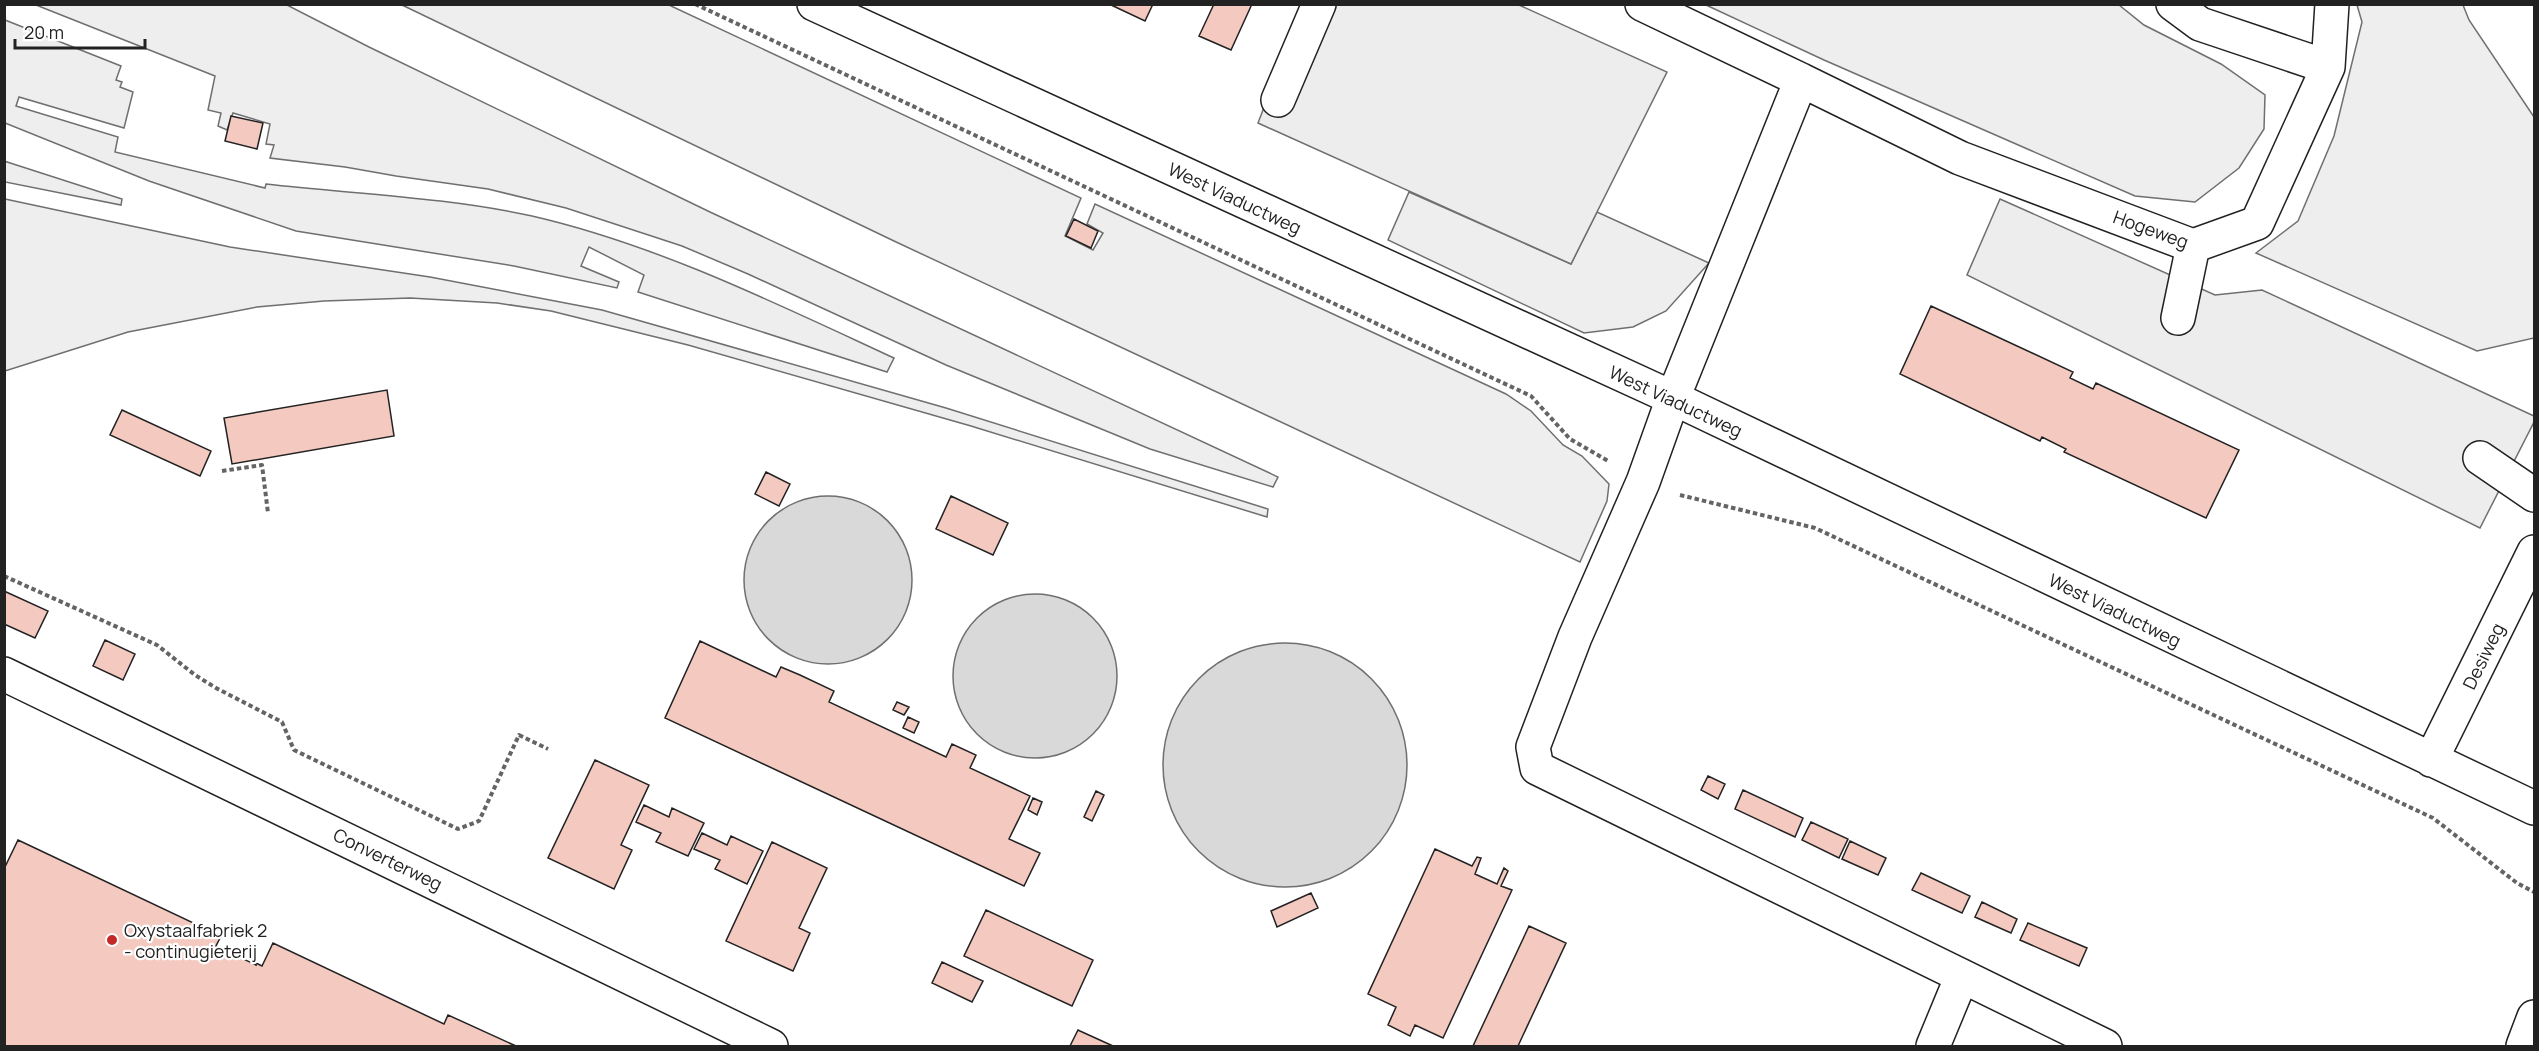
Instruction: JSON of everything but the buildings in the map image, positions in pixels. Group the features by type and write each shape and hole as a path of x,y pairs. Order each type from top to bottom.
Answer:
{"street":[{"name":"West Viaductweg","path":"814,4 1672,399 2535,808"},
{"path":"1278,100 1318,4"},
{"name":"Hogeweg","path":"1642,4 1960,158 2193,246 2257,223 2328,67"},
{"path":"2173,4 2200,24 2328,67 2332,4"},
{"path":"1801,80 1672,399 1643,482 1575,637 1533,747 1537,768 2105,1047"},
{"path":"2178,318 2193,246"},
{"path":"2480,458 2535,495"},
{"name":"Desiweg","path":"2431,760 2535,552"},
{"name":"Converterweg","path":"4,674 771,1047"},
{"path":"1933,1047 1962,976"},
{"path":"2523,1047 2535,1017"}],"path":[{"path":"222,471 262,465 268,513"},
{"path":"4,576 157,645 195,675 216,688 282,722 294,750 458,829 479,821 519,735 548,749"}],"shaded area":[{"path":"36,5 287,5 710,212 1278,477 1273,487 1150,449 946,365 682,246 566,208 488,189 270,158 274,145 266,144 270,124 233,113 227,130 218,126 221,113 208,110 215,76"},
{"path":"402,5 669,5 1081,198 1065,236 1093,250 1103,233 1087,224 1095,204 1506,394 1531,411 1563,445 1582,456 1609,484 1607,501 1580,562 894,241"},
{"path":"1303,5 1519,5 1667,72 1571,264 1258,123"},
{"path":"1706,5 2119,5 2144,25 2221,64 2265,95 2264,129 2239,168 2195,202 2135,196 1824,60"},
{"path":"2357,5 2463,5 2469,20 2534,117 2534,338 2477,351 2256,253 2298,221 2334,136 2362,22"},
{"path":"5,20 121,66 116,80 122,82 120,87 133,92 124,128 19,97 16,106 118,137 115,152 265,188 266,184 466,204 532,216 579,228 671,259 894,358 887,372 638,292 644,275 589,247 581,266 619,282 617,288 514,266 296,231 149,181 5,123"},
{"path":"4,161 122,199 121,205 5,182"},
{"path":"1409,192 1571,264 1597,212 1709,263 1666,311 1633,327 1584,333 1388,240"},
{"path":"5,199 230,247 430,277 602,310 946,408 1268,509 1267,517 971,426 688,345 551,311 497,303 410,298 324,301 257,307 128,332 5,371"},
{"path":"2000,199 2215,295 2262,290 2534,416 2534,422 2480,528 1967,275"},
{"path":"828,496 860,503 874,510 887,521 898,534 905,548 912,580 905,612 898,626 887,639 874,650 860,657 828,664 796,657 782,650 769,639 758,626 751,612 744,580 751,548 758,534 769,521 782,510 796,503"},
{"path":"1035,594 1051,595 1066,600 1093,618 1111,645 1116,660 1116,692 1111,707 1093,734 1066,752 1051,757 1035,758 1019,757 1004,752 977,734 959,707 954,692 953,676 954,660 959,645 977,618 1004,600 1019,595"},
{"path":"1285,643 1332,652 1353,664 1371,679 1386,697 1398,718 1407,765 1398,812 1386,833 1371,851 1353,866 1332,878 1285,887 1238,878 1217,866 1199,851 1184,833 1172,812 1163,765 1172,718 1184,697 1199,679 1217,664 1238,652"}],"place":[{"name":"Oxystaalfabriek 2 - continugieterij","path":"112,940"}]}
